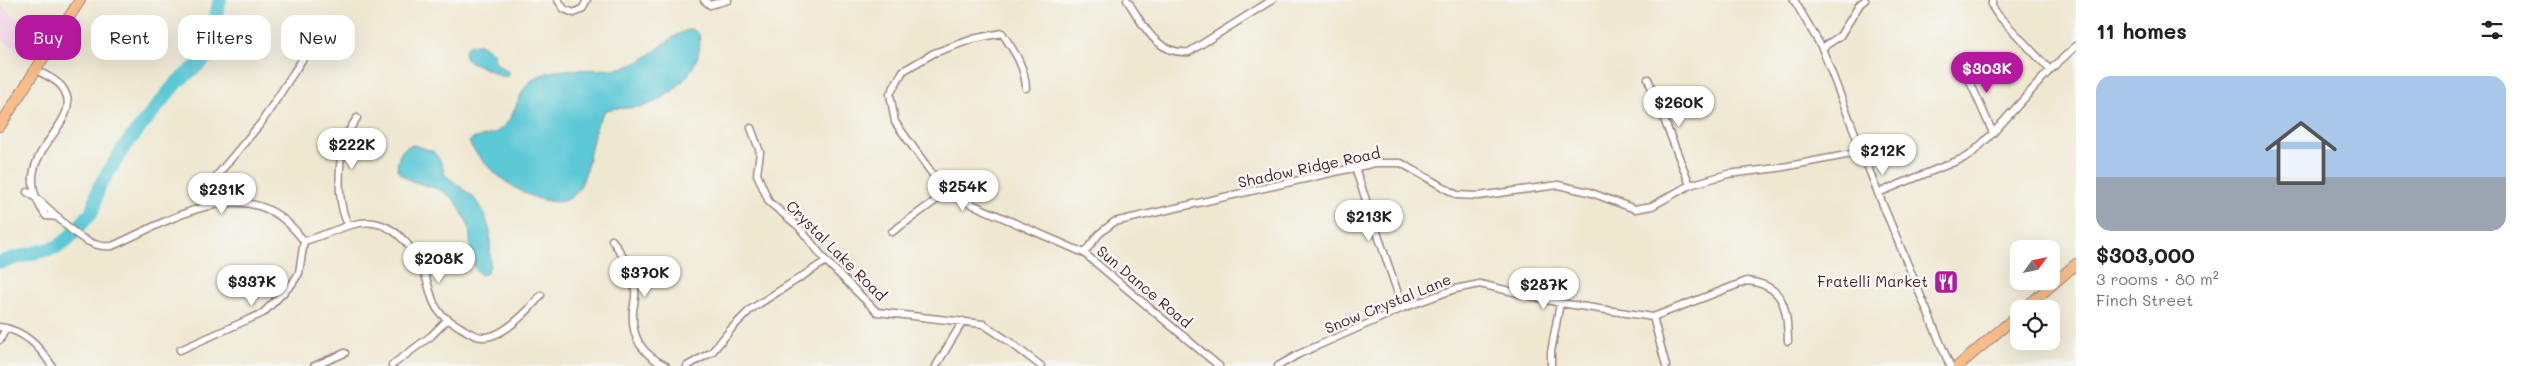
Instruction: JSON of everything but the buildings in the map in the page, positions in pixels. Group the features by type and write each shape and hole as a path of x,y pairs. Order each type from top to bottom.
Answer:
{"main road":[{"path":"0,126 80,0"},
{"path":"2034,300 2076,264"},
{"path":"1958,366 2010,322"}],"street":[{"path":"558,0 564,9 574,13 583,8 587,0"},
{"path":"704,0 710,4 728,0"},
{"path":"1127,0 1160,45 1170,51 1180,52 1189,52 1272,0"},
{"path":"1794,0 1822,48 1878,193 1950,366"},
{"path":"1822,48 1840,36 1860,4 1866,0"},
{"path":"1992,0 1992,6 1997,14 2050,70"},
{"path":"892,232 946,193 895,122 890,94 903,71 934,53 973,39 1002,33 1026,74 1026,88"},
{"path":"1878,193 1969,156 1993,133 2050,70 2076,46"},
{"path":"214,205 211,187 214,179 261,123 302,60"},
{"path":"1962,64 1993,133"},
{"path":"33,153 58,120 66,100 66,94 60,85 36,70"},
{"path":"1648,79 1690,185"},
{"path":"348,224 341,208 342,155 346,136 357,118"},
{"name":"Crystal Lake Road","path":"751,128 760,152 757,174 769,202 798,226 826,261 877,312 983,324 1008,340 1041,366"},
{"name":"Shadow Ridge Road","path":"1084,253 1099,234 1114,222 1376,164 1401,163 1457,195 1478,196 1558,185 1589,192 1635,209 1652,206 1690,185 1728,174 1778,168 1862,152"},
{"path":"1355,168 1403,308"},
{"path":"25,189 34,204 46,216 58,217 88,243 102,247 112,246 187,212 214,205 240,203 270,210 290,224 304,241 300,273 292,284 263,313 180,350"},
{"name":"Sun Dance Road","path":"946,193 1084,253 1218,366"},
{"path":"304,241 328,235 348,224 373,222 397,232 415,255 425,276 432,298 441,314 482,338 491,336 526,313 541,295"},
{"path":"612,240 630,269 635,290 634,333 641,349 654,360 666,366"},
{"path":"687,366 712,352 751,309 826,261"},
{"path":"1666,366 1653,318 1747,282 1763,283 1778,293 1788,318 1788,342"},
{"name":"Snow Crystal Lane","path":"1278,366 1299,354 1403,308 1455,289 1480,284 1560,303 1653,318"},
{"path":"1551,366 1551,352 1560,303"},
{"path":"392,364 431,336 448,319"},
{"path":"936,366 963,321"},
{"path":"0,340 3,327 33,341 52,366"},
{"path":"314,366 344,353"}],"shaded area":[{"path":"0,4 15,17 15,50 0,37"}],"water":[{"path":"692,29 699,34 700,46 692,69 685,79 666,96 655,102 639,107 606,110 598,123 580,187 571,197 557,202 527,194 500,177 484,163 471,146 469,142 472,139 492,134 505,126 523,90 534,79 556,71 629,66 645,58 676,36"},
{"path":"480,44 493,53 496,63 508,72 508,76 501,76 467,60 464,52 466,48"},
{"path":"413,145 433,151 441,162 445,175 472,196 483,210 490,231 490,265 487,273 482,275 474,265 468,224 452,198 436,188 410,180 397,169 402,151"}],"waterway":[{"path":"0,262 57,247 67,240 92,212 99,187 124,147 176,83 205,59 220,0"}],"place":[{"name":"Fratelli Market","path":"1946,282"}]}
